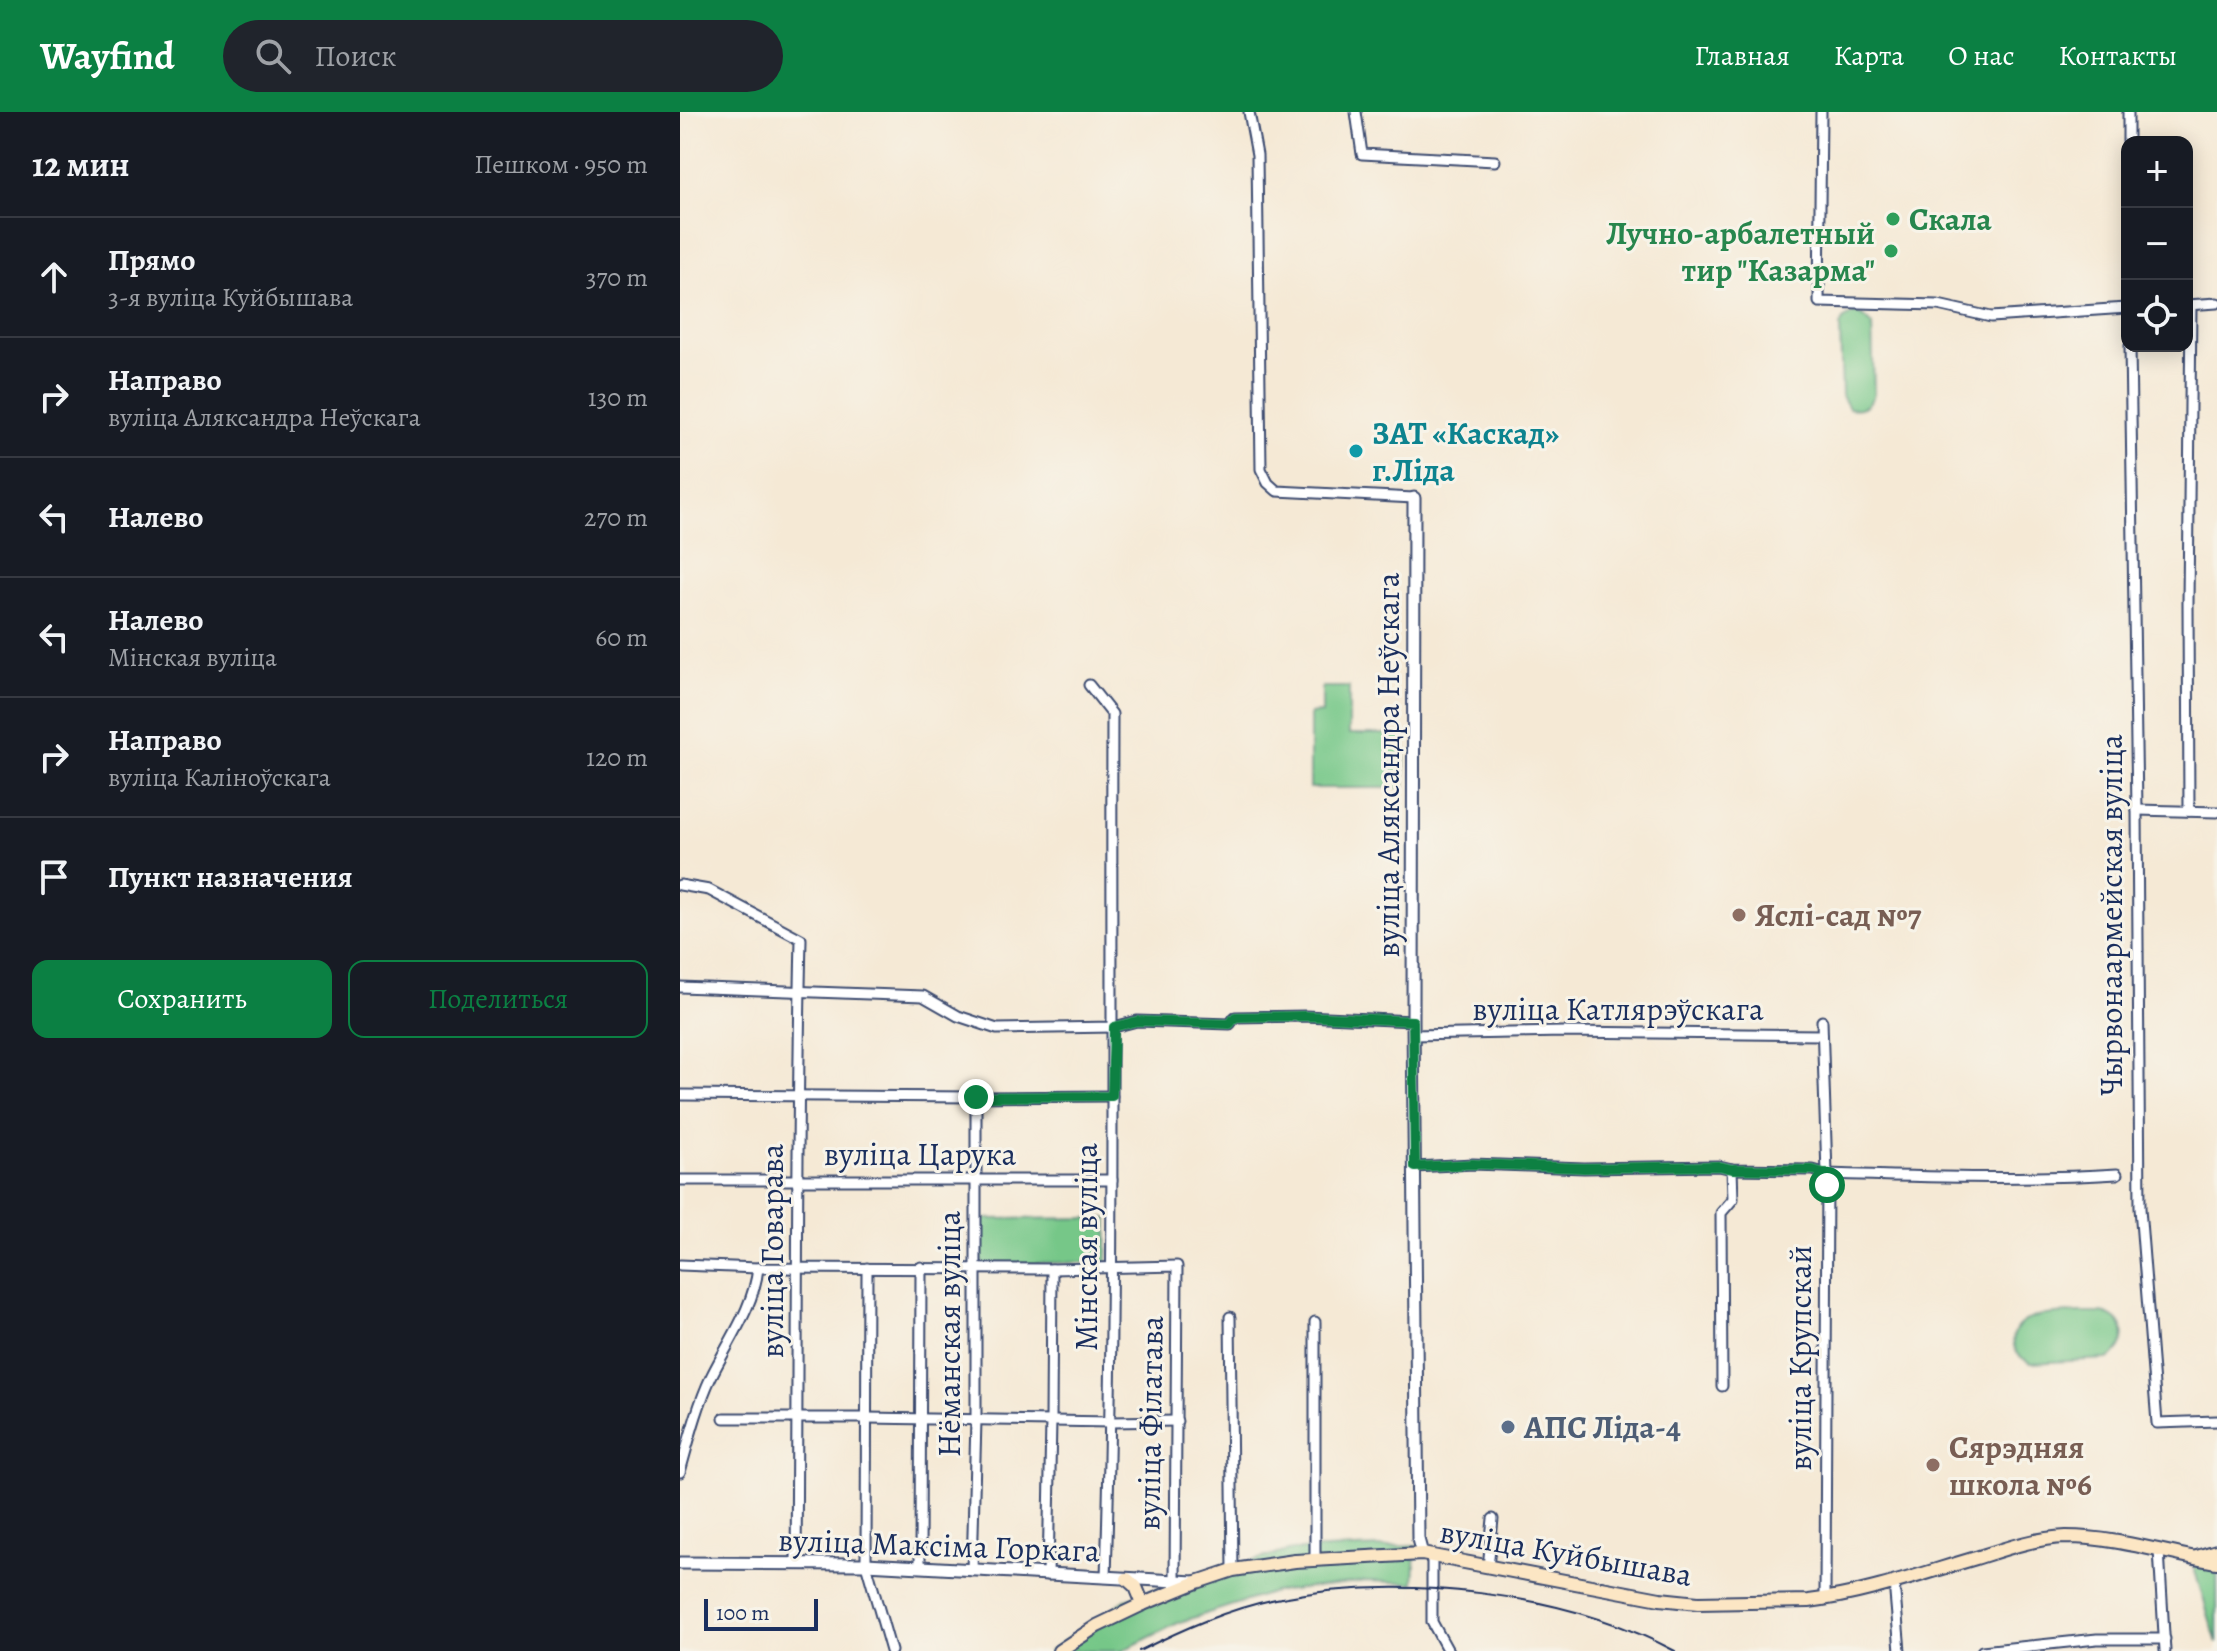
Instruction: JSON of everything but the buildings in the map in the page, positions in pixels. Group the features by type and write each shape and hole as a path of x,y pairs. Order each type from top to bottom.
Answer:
{"main road":[{"name":"вуліца Куйбышава","path":"1059,1651 1097,1626 1197,1582 1233,1570 1315,1559 1427,1555 1660,1599 1698,1603 1825,1599 2045,1539 2085,1538 2217,1562"},
{"path":"2194,1558 2217,1551"},
{"path":"1127,1579 1136,1587 1143,1604"}],"street":[{"name":"вуліца Аляксандра Неўскага","path":"1249,112 1257,155 1261,469 1268,483 1277,491 1414,498 1413,1035 1418,1539 1427,1555 1432,1622 1448,1651"},
{"path":"1356,112 1362,154 1495,161"},
{"path":"1821,112 1819,302 1938,305 1991,317 2121,308"},
{"path":"2128,112 2128,136"},
{"path":"2193,305 2217,303"},
{"name":"Чырвонаармейская вуліца","path":"2130,352 2140,1208 2157,1423 2217,1421"},
{"path":"2189,352 2189,811"},
{"name":"Мінская вуліца","path":"1089,685 1112,714 1114,1027 1111,1422 1106,1577"},
{"path":"2137,810 2217,812"},
{"name":"вуліца Говарава","path":"680,885 709,890 801,939 797,1096 796,1563"},
{"path":"680,987 923,996 958,1016 997,1029 1114,1027 1137,1021 1230,1024 1235,1017 1305,1016 1413,1021"},
{"name":"вуліца Крупскай","path":"1822,1021 1827,1174 1825,1599"},
{"name":"вуліца Катлярэўскага","path":"1413,1035 1563,1032 1822,1035"},
{"path":"680,1095 1112,1096"},
{"name":"Нёманская вуліца","path":"972,1571 976,1420 976,1097"},
{"path":"1415,1167 1473,1164 1584,1168 1719,1166 1732,1169 1813,1170 1827,1174 2052,1177 2117,1174"},
{"path":"1722,1386 1721,1213 1733,1199 1732,1169"},
{"name":"вуліца Царука","path":"680,1180 1112,1180"},
{"path":"680,1265 758,1268 1112,1268"},
{"name":"вуліца Філатава","path":"1112,1268 1177,1266 1175,1581"},
{"path":"920,1567 921,1267"},
{"path":"680,1472 710,1379 748,1304 758,1268"},
{"path":"867,1268 866,1564 891,1651"},
{"path":"1048,1575 1052,1269"},
{"path":"1230,1317 1233,1570"},
{"path":"1315,1322 1315,1559"},
{"path":"724,1418 1177,1421"},
{"path":"1488,1567 1493,1519"},
{"path":"2159,1550 2165,1651"},
{"name":"вуліца Максіма Горкага","path":"680,1563 866,1564 1197,1582"},
{"path":"1894,1582 1900,1651"},
{"path":"1982,1651 2097,1639 2165,1639"}],"green space":[{"path":"1854,313 1872,325 1874,394 1864,407 1849,408 1842,396 1840,326"},
{"path":"1322,687 1349,687 1349,734 1405,734 1405,788 1310,788 1310,714 1322,713"},
{"path":"1108,1218 1107,1262 982,1264 982,1219"},
{"path":"2100,1313 2116,1320 2123,1333 2120,1347 2107,1359 2031,1363 2020,1356 2015,1348 2014,1333 2021,1324 2032,1318"},
{"path":"1416,1546 1414,1583 1367,1581 1274,1592 1180,1622 1122,1651 1050,1651 1127,1599 1200,1575 1292,1550"},
{"path":"2193,1565 2217,1572 2217,1643"}],"railway":[{"path":"1139,1651 1206,1620 1258,1603 1324,1592 1375,1588 1480,1593 1532,1602 1583,1614 1675,1651"}],"place":[{"name":"Скала","path":"1893,219"},
{"name":"Лучно-арбалетный тир \"Казарма\"","path":"1891,251"},
{"name":"ЗАТ «Каскад» г.Ліда","path":"1356,451"},
{"name":"Яслі-сад №7","path":"1739,915"},
{"name":"АПС Ліда-4","path":"1508,1427"},
{"name":"Сярэдняя школа №6","path":"1933,1465"}],"route":[{"path":"976,1097 1112,1096 1114,1027 1137,1021 1230,1024 1235,1017 1305,1016 1413,1021 1415,1167 1473,1164 1813,1170 1827,1174 1827,1185"}]}
